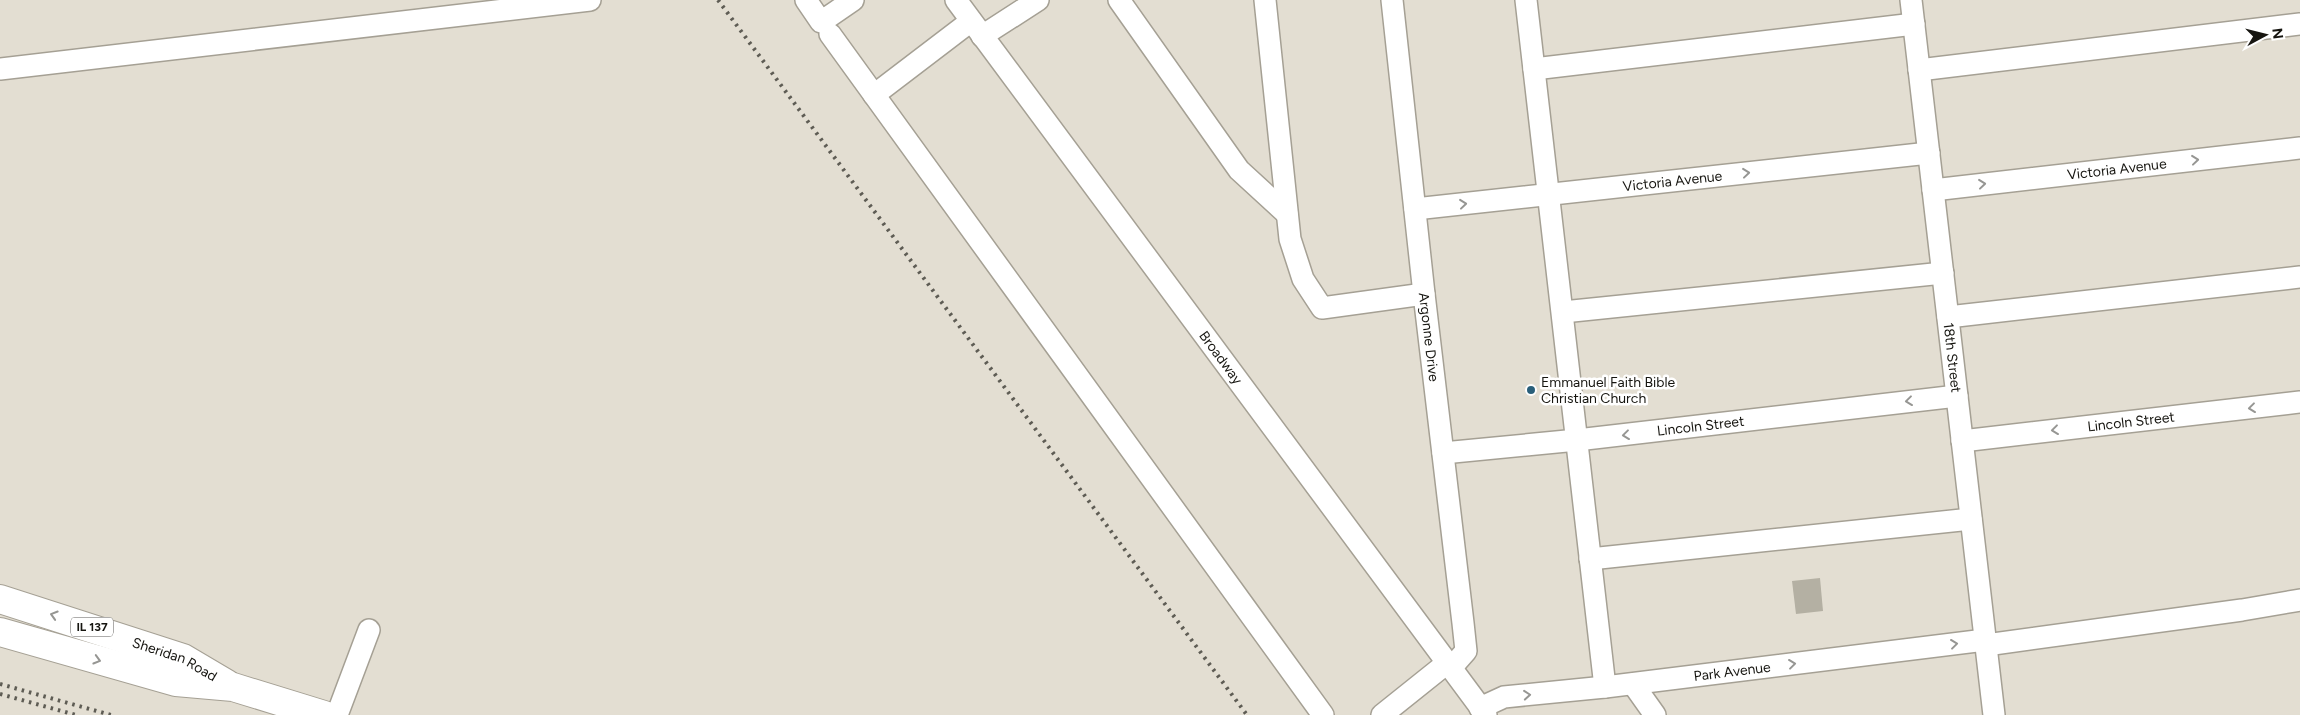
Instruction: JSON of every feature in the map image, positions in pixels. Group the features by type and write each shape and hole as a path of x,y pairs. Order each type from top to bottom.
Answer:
{"highway":[{"name":"Sheridan Road","path":"0,599 183,658 233,687"},
{"name":"Sheridan Road","path":"0,632 176,682 233,687 324,715"}],"street":[{"path":"0,68 590,0"},
{"path":"806,0 821,22 853,0"},
{"name":"Broadway","path":"956,0 1483,711"},
{"path":"874,95 977,28 1038,0"},
{"path":"1119,0 1239,170 1287,214"},
{"path":"1265,0 1290,239 1304,279 1322,308 1424,294"},
{"name":"Argonne Drive","path":"1382,715 1466,651 1414,209 1392,0"},
{"path":"1526,0 1605,688"},
{"name":"18th Street","path":"1911,0 1994,715"},
{"path":"1534,68 1914,24"},
{"path":"1919,70 2300,24"},
{"path":"830,34 1323,715"},
{"name":"Victoria Avenue","path":"1933,190 2300,148"},
{"name":"Victoria Avenue","path":"1414,209 1929,153"},
{"path":"1563,312 1943,273"},
{"path":"1948,317 2300,277"},
{"name":"Lincoln Street","path":"1443,453 1577,440 1957,396"},
{"name":"Lincoln Street","path":"1962,441 2300,402"},
{"path":"1590,560 1971,519"},
{"name":"Park Avenue","path":"1483,711 1504,697 1605,688 1985,643 2242,610 2300,600"},
{"path":"337,715 369,630"},
{"path":"1633,684 1655,715"}],"building":[{"path":"1820,578 1823,611 1796,614 1792,581"}],"railway":[{"path":"718,0 1247,715"},
{"path":"0,684 111,715"},
{"path":"0,694 76,715"}],"place":[{"name":"Emmanuel Faith Bible Christian Church","path":"1531,390"}]}
